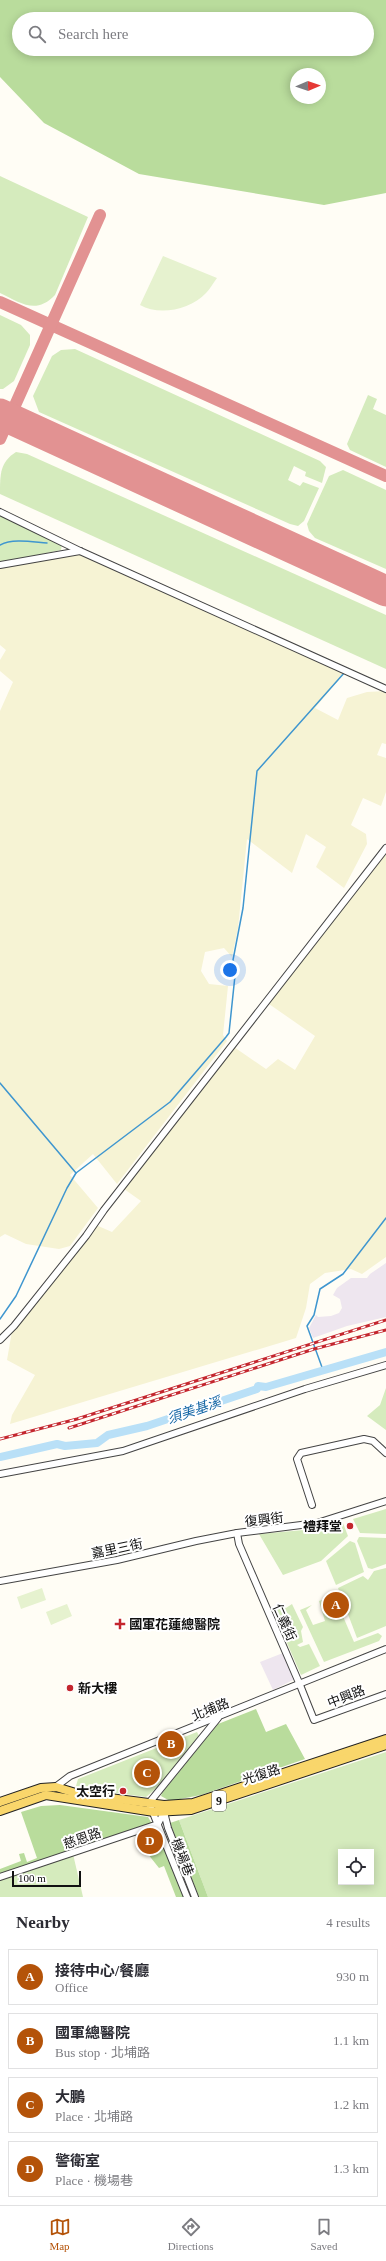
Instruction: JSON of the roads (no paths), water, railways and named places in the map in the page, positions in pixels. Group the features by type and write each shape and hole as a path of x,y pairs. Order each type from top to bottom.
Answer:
{"main road":[{"name":"光復路","path":"46,1795 154,1812 164,1808 192,1803 386,1739"},
{"name":"光復路","path":"56,1787 79,1794 149,1803 164,1808 191,1810 386,1745"},
{"name":"9","path":"0,1802 41,1788 56,1787"},
{"name":"9","path":"0,1811 46,1795"}],"street":[{"path":"0,512 80,551 386,689"},
{"path":"0,565 80,551"},
{"path":"0,1340 14,1326 86,1236 104,1210 386,848"},
{"path":"0,1474 123,1451 305,1389 386,1365"},
{"path":"312,1505 297,1459 301,1453 364,1439 373,1441 386,1454"},
{"name":"復興街","path":"237,1533 317,1523 386,1502"},
{"name":"嘉里三街","path":"0,1581 117,1560 237,1533"},
{"name":"仁義街","path":"237,1533 239,1544 300,1684 314,1720"},
{"name":"北埔路","path":"46,1795 70,1776 218,1718 386,1649"},
{"name":"中興路","path":"314,1720 386,1694"},
{"path":"149,1803 218,1718"},
{"name":"機場巷","path":"149,1803 154,1812 187,1897"},
{"path":"158,1824 164,1808"},
{"name":"機場巷","path":"164,1808 177,1851 195,1897"},
{"name":"慈恩路","path":"0,1876 158,1824"},
{"path":"170,1854 177,1851"}],"waterway":[{"path":"0,545 17,541 47,543"},
{"path":"0,1319 16,1296 67,1188 76,1173 170,1102 229,1033 236,966 233,960 243,908 257,771 345,672"},
{"path":"0,1083 76,1173"},
{"path":"323,1370 307,1326 314,1315 320,1289 343,1274 386,1218"},
{"name":"須美基溪","path":"0,1457 57,1444 65,1446 97,1443 108,1435 147,1426 257,1389 258,1386 266,1387 386,1352"}],"railway":[{"path":"0,1439 77,1419 386,1320"},
{"path":"69,1428 314,1349 386,1330"}],"place":[{"name":"禮拜堂","path":"350,1526"},
{"name":"接待中心/餐廳","path":"336,1605"},
{"name":"國軍花蓮總醫院","path":"120,1624"},
{"name":"新大樓","path":"70,1688"},
{"name":"國軍總醫院","path":"171,1744"},
{"name":"大鵬","path":"147,1773"},
{"name":"太空行","path":"123,1791"},
{"name":"警衛室","path":"150,1841"}]}
